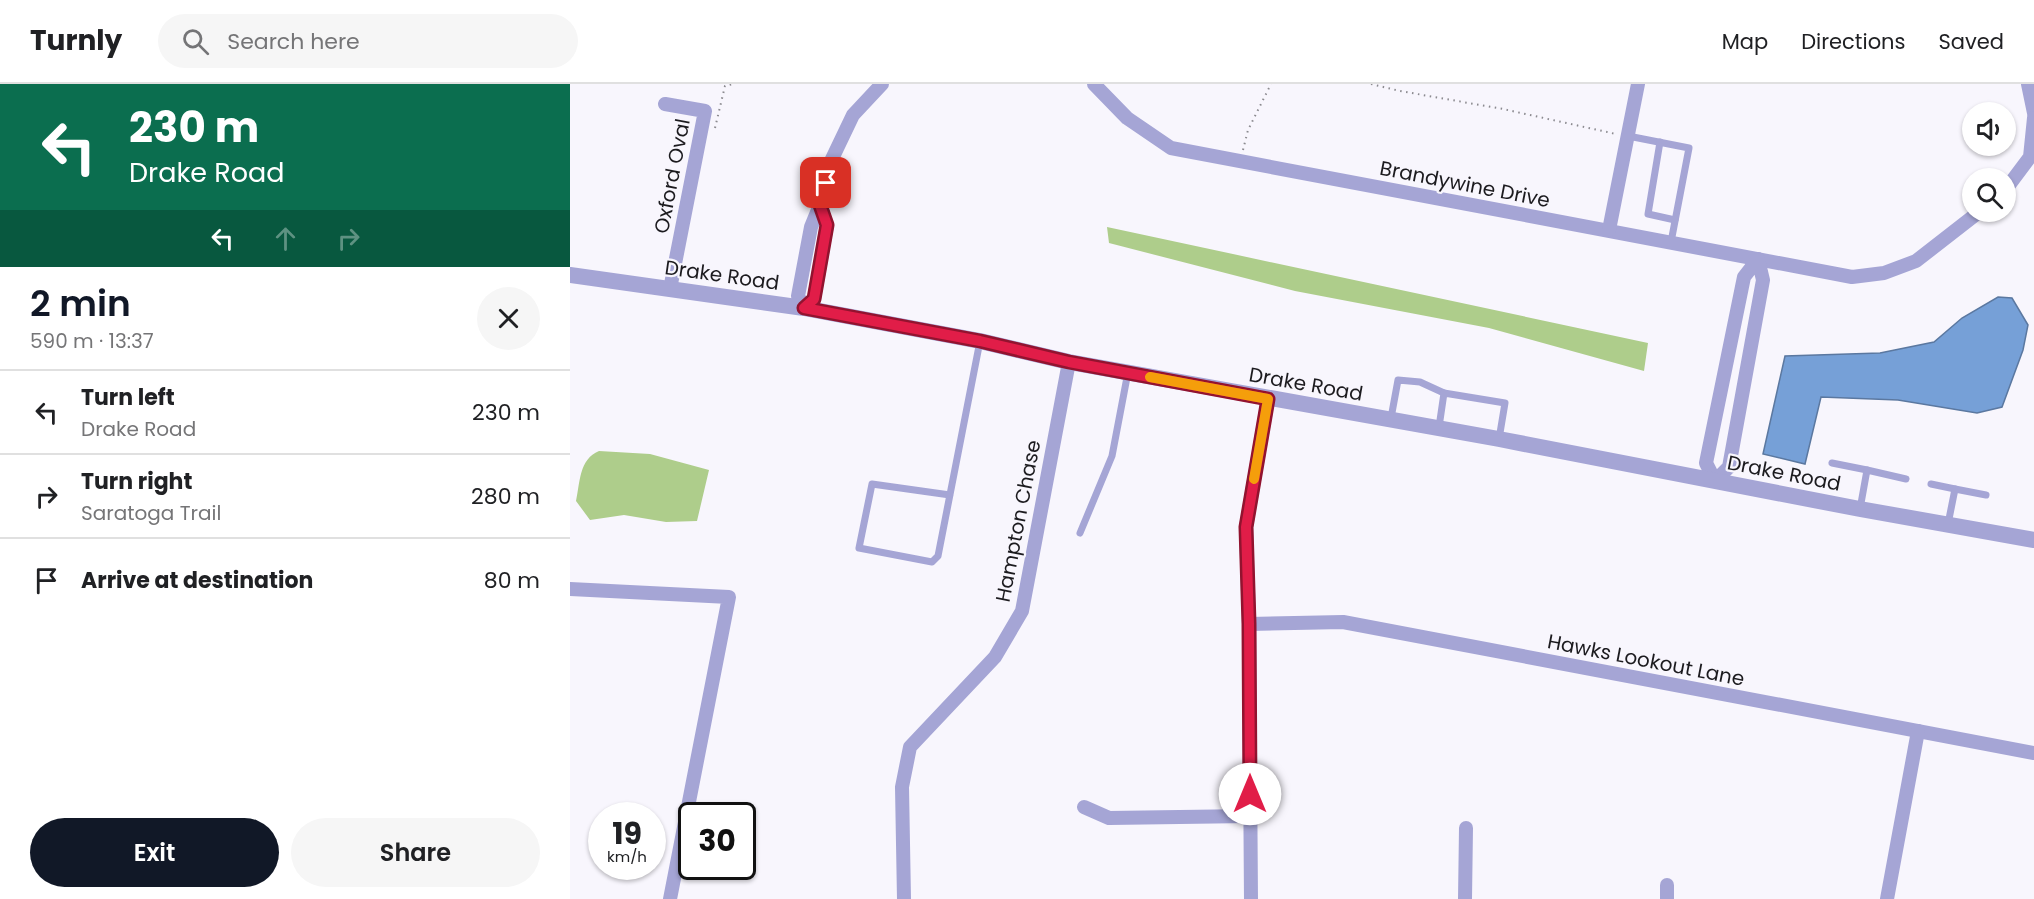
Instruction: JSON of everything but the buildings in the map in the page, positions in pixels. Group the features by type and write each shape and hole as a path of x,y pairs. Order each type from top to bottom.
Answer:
{"street":[{"path":"804,308 798,296 811,227 820,205 831,161 853,115 882,84"},
{"name":"Brandywine Drive","path":"1094,84 1126,118 1171,148 1852,277 1884,273 1916,261 1965,222"},
{"path":"1609,230 1638,84"},
{"path":"2028,84 2034,113"},
{"name":"Oxford Oval","path":"666,104 705,111 670,289"},
{"path":"2016,177 2032,158 2034,118"},
{"path":"1758,259 1763,280 1729,467 1715,481 1706,463 1744,277 1758,259"},
{"name":"Drake Road","path":"570,275 804,308 980,341 1069,362 1499,439 1860,509 2034,540"},
{"name":"Hampton Chase","path":"904,899 902,787 910,747 995,657 1022,610 1069,362"},
{"path":"1251,899 1246,527 1268,399"},
{"path":"570,589 729,597 670,899"},
{"name":"Hawks Lookout Lane","path":"1249,624 1343,622 2034,753"},
{"path":"1887,899 1918,731"},
{"path":"1084,807 1109,818 1250,816"},
{"path":"1465,899 1466,828"}],"lane":[{"path":"1627,136 1689,148 1671,242"},
{"path":"1660,142 1648,214 1675,220"},
{"path":"950,495 872,484 860,548 932,562 939,556 980,341"},
{"path":"1080,533 1112,456 1128,372"},
{"path":"1391,420 1398,380 1420,382 1444,393 1505,403 1499,439"},
{"path":"1438,428 1444,393"},
{"path":"1832,463 1906,479"},
{"path":"1860,509 1867,470"},
{"path":"1931,484 1986,495"},
{"path":"1948,524 1955,489"}],"path":[{"path":"702,126 715,129 725,86 733,84"},
{"path":"1240,161 1248,130 1271,84"},
{"path":"1371,84 1627,136"}],"green space":[{"path":"1107,227 1648,343 1644,371 1489,328 1295,291 1109,243"},
{"path":"599,451 650,454 709,470 697,521 666,522 624,515 590,520 576,501 584,466 592,455"}],"water":[{"path":"1998,297 2012,298 2028,325 2023,350 2002,407 1977,413 1898,400 1821,397 1805,464 1763,454 1785,356 1880,353 1934,342 1962,318"}],"slow traffic":[{"path":"1150,377 1268,399 1254,479"}],"route":[{"path":"826,183 820,205 827,225 814,299 804,308 980,341 1069,362 1268,399 1246,527 1250,794"}]}
